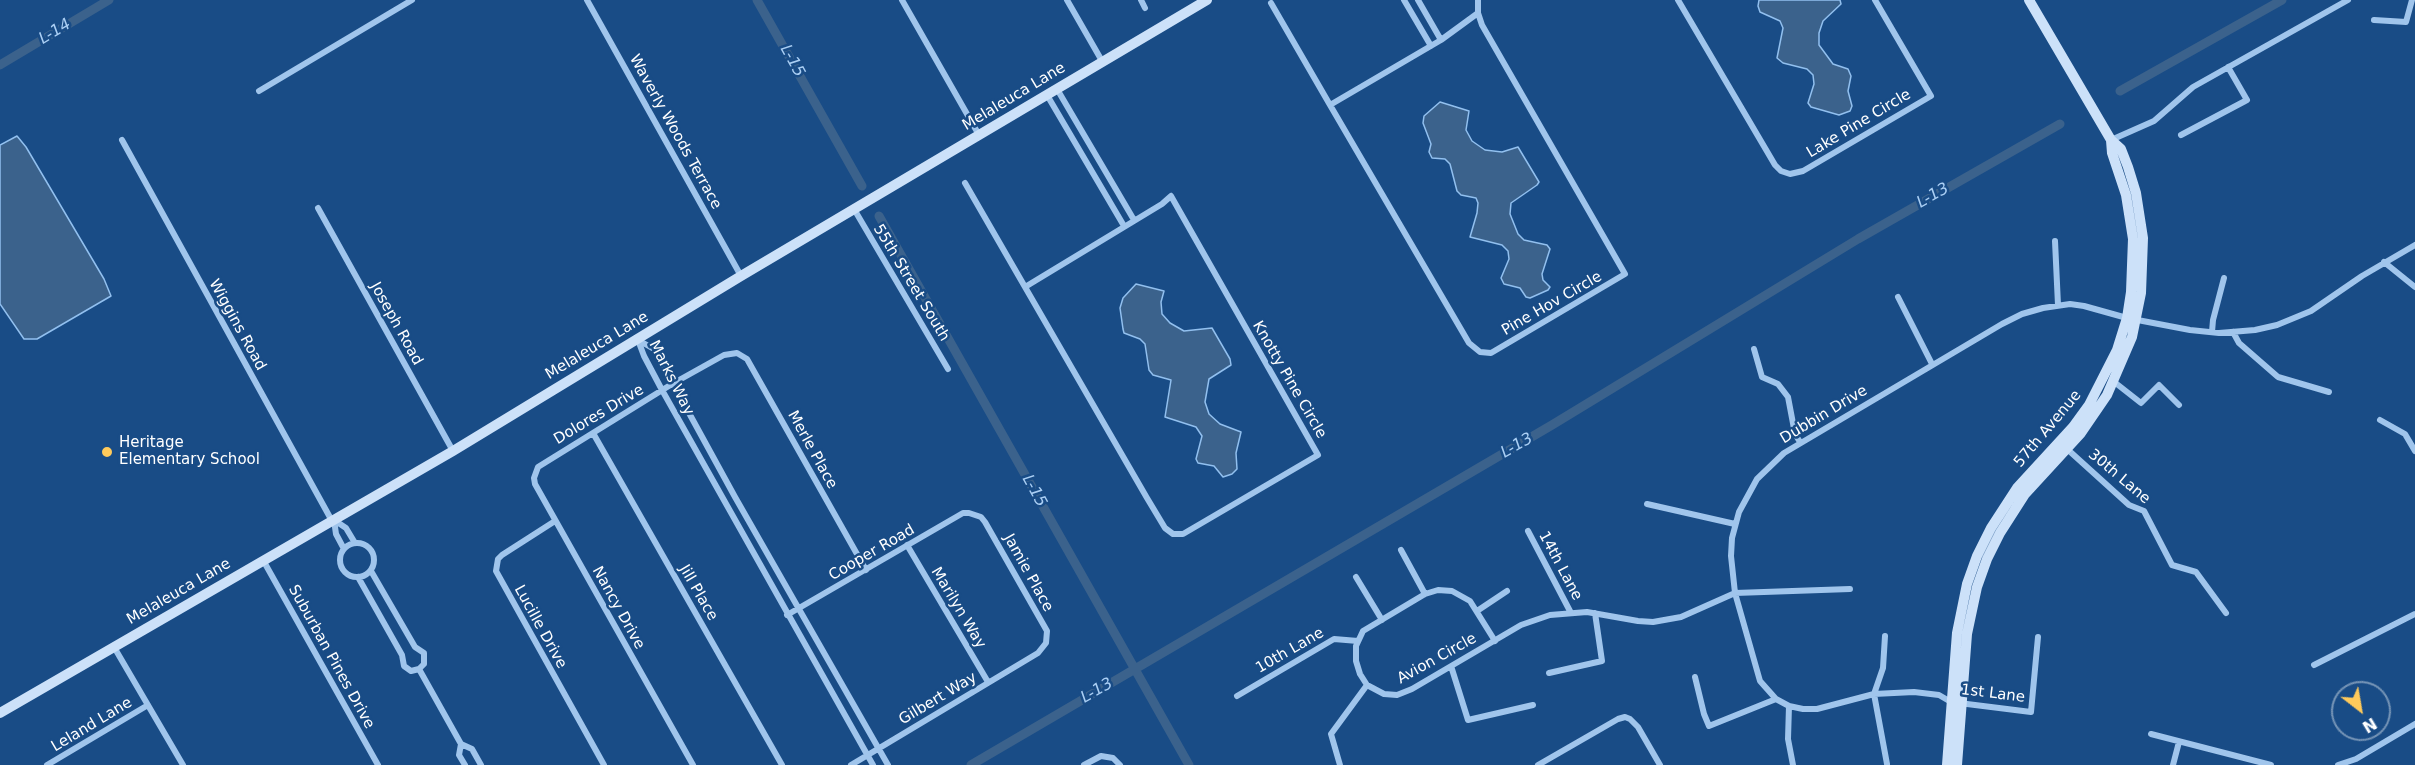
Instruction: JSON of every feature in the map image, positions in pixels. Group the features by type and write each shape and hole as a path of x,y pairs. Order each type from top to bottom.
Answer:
{"street":[{"path":"259,92 412,0"},
{"name":"Waverly Woods Terrace","path":"587,0 741,276"},
{"path":"902,0 980,136"},
{"path":"1067,0 1102,61"},
{"path":"1141,0 1145,8"},
{"name":"Melaleuca Lane","path":"0,713 453,451 741,276 1207,0"},
{"path":"1404,0 1431,46"},
{"path":"1418,0 1441,40"},
{"name":"Pine Hov Circle","path":"1271,3 1469,343 1480,352 1491,353 1625,274 1482,25 1478,13 1478,0"},
{"name":"Lake Pine Circle","path":"1678,0 1775,165 1781,171 1790,174 1803,171 1931,96 1875,0"},
{"name":"57th Avenue","path":"1957,765 1956,702 1961,608 1977,556 2017,488 2063,445 2109,378 2117,350 2132,319 2133,239 2126,195 2112,153 2111,140 2029,0"},
{"path":"2111,140 2154,121 2186,91 2348,0"},
{"path":"2374,20 2406,22 2412,0"},
{"path":"1330,105 1441,40 1478,13"},
{"path":"2181,135 2247,100 2228,67"},
{"path":"1057,89 1134,220"},
{"path":"1047,95 1124,226"},
{"name":"Wiggins Road","path":"122,140 333,520"},
{"name":"Knotty Pine Circle","path":"965,183 1165,528 1173,534 1183,534 1318,455 1171,196 1162,204 1025,286"},
{"name":"Joseph Road","path":"318,208 453,451"},
{"name":"55th Street South","path":"854,209 948,369"},
{"path":"2055,241 2058,305"},
{"name":"Dubbin Drive","path":"1956,702 1939,694 1904,692 1874,694 1816,709 1803,709 1789,706 1776,699 1764,686 1757,675 1735,593 1731,556 1735,524 1747,495 1757,479 1774,461 1800,442 2022,314 2058,305 2084,306 2132,319 2212,332 2255,330 2298,318 2323,304 2384,262 2415,245"},
{"path":"2384,262 2415,287"},
{"path":"2212,332 2224,278"},
{"path":"1898,297 1932,364"},
{"path":"2233,332 2239,343 2278,377 2329,392"},
{"name":"Marks Way","path":"638,340 654,349 735,497 888,765"},
{"name":"Marks Way","path":"638,340 662,390 873,765"},
{"path":"1754,349 1762,377 1778,384 1788,397 1795,434 1800,442"},
{"name":"Dolores Drive","path":"543,463 672,384 730,353"},
{"name":"Merle Place","path":"730,353 737,353 747,359 866,570"},
{"path":"2109,378 2141,403 2159,385 2179,405"},
{"path":"2380,420 2405,434 2415,451"},
{"name":"Jill Place","path":"593,433 782,765"},
{"name":"30th Lane","path":"2063,445 2129,505 2144,511 2172,565 2196,572 2226,613"},
{"name":"Nancy Drive","path":"543,463 535,472 535,484 693,765"},
{"path":"725,502 735,497"},
{"path":"1647,504 1735,524"},
{"name":"Cooper Road","path":"787,615 963,513 969,513"},
{"name":"Jamie Place","path":"969,513 981,517 985,522 1047,631 1046,643 1038,653"},
{"path":"333,520 346,528 355,543"},
{"path":"333,520 336,534 344,549"},
{"name":"Lucille Drive","path":"555,521 502,555 498,559 496,571 604,765"},
{"name":"14th Lane","path":"1528,531 1571,613"},
{"path":"355,543 365,545 373,553 375,559 371,571 358,577 348,574 340,560 344,549 355,543"},
{"name":"Marilyn Way","path":"907,545 988,682"},
{"path":"1401,550 1425,594"},
{"name":"Suburban Pines Drive","path":"263,560 378,765"},
{"path":"358,577 402,655 404,666 411,671 419,669 425,660 424,653 415,647 371,571"},
{"path":"1356,577 1382,620"},
{"name":"Avion Circle","path":"1367,685 1384,694 1397,695 1412,689 1495,640 1536,619 1571,613 1595,613 1638,621 1668,620 1735,593 1850,589"},
{"name":"Avion Circle","path":"1358,640 1363,631 1425,594 1445,590 1458,593 1470,601 1495,640"},
{"path":"1477,611 1507,591"},
{"path":"1549,673 1602,661 1595,613"},
{"path":"2314,665 2415,614"},
{"path":"1885,636 1883,668 1874,694 1887,764"},
{"name":"1st Lane","path":"1956,702 2031,712 2038,637"},
{"name":"10th Lane","path":"1237,696 1334,639 1358,640"},
{"path":"1340,765 1331,734 1367,685 1357,668 1358,640"},
{"path":"114,647 183,765"},
{"name":"Gilbert Way","path":"851,765 1038,653"},
{"path":"1451,666 1468,720 1533,705"},
{"path":"419,669 461,744 472,749 481,765"},
{"path":"1695,677 1709,726 1776,699"},
{"path":"828,686 839,678"},
{"name":"57th Avenue","path":"1947,765 1956,702"},
{"name":"Leland Lane","path":"47,765 148,705"},
{"path":"1789,706 1788,739 1793,765"},
{"path":"1538,765 1625,717 1630,718 1638,727 1660,765"},
{"path":"2338,765 2356,759 2415,724"},
{"path":"2151,734 2271,765"},
{"path":"2173,765 2180,742"},
{"path":"461,744 459,756 465,765"},
{"path":"1084,765 1095,758 1108,756 1120,765"}],"water":[{"path":"1759,0 1840,0 1841,4 1823,21 1819,33 1819,45 1833,64 1848,69 1851,76 1848,91 1852,106 1850,111 1839,115 1811,107 1808,103 1814,84 1813,75 1807,69 1783,63 1777,58 1783,28 1780,21 1760,12"},
{"path":"1440,102 1469,111 1466,130 1472,141 1485,150 1502,152 1518,147 1539,182 1511,203 1510,214 1518,234 1524,240 1547,245 1550,249 1542,274 1543,280 1550,287 1548,290 1530,298 1526,297 1520,288 1504,284 1501,278 1509,259 1508,251 1502,245 1470,237 1477,213 1476,198 1461,195 1457,191 1450,164 1445,159 1432,158 1429,152 1431,144 1423,123 1424,116"},
{"path":"17,136 26,147 104,279 111,296 37,339 24,339 0,304 0,145"},
{"path":"1136,284 1164,291 1161,302 1162,314 1170,323 1184,331 1212,328 1230,359 1231,365 1209,379 1205,402 1209,414 1220,424 1241,432 1236,453 1237,469 1232,474 1223,477 1214,466 1198,463 1196,459 1202,436 1196,427 1165,417 1171,380 1153,375 1149,370 1145,344 1140,339 1124,333 1123,329 1120,308 1123,298"}],"waterway":[{"name":"L-14","path":"0,65 109,0"},
{"name":"L-15","path":"757,0 862,186"},
{"name":"L-13","path":"2120,91 2282,0"},
{"name":"L-13","path":"971,765 1552,425 1858,239 2060,124"},
{"name":"L-15","path":"879,216 1189,765"}],"place":[{"name":"Heritage Elementary School","path":"107,452"}]}
